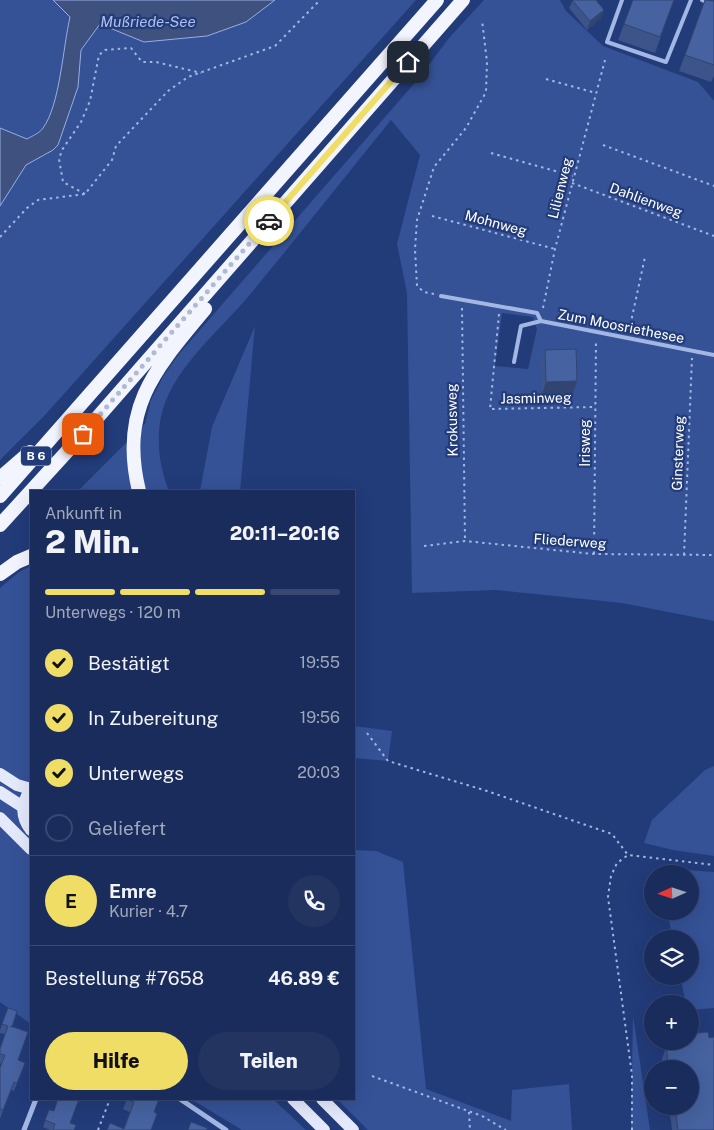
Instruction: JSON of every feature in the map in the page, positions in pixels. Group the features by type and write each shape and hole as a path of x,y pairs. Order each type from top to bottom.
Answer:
{"highway":[{"name":"B 6","path":"0,496 437,0"},
{"name":"B 6","path":"32,490 463,0"},
{"path":"139,490 133,467 133,433 143,394 161,362 209,304 211,288"},
{"path":"0,478 72,416"},
{"name":"B 6","path":"0,526 30,492"},
{"path":"0,574 17,562 30,556"}],"main road":[{"path":"0,774 17,785 30,789"},
{"path":"30,791 23,807 24,816 30,828"},
{"path":"0,792 23,807"},
{"path":"0,818 30,848"},
{"path":"294,1100 324,1130"},
{"path":"323,1100 353,1130"}],"street":[{"path":"24,1130 36,1100"},
{"path":"181,1100 226,1130"}],"lane":[{"path":"622,0 607,42 666,62 691,0"},
{"path":"702,0 714,6"},
{"name":"Zum Moosriethesee","path":"440,296 537,313 541,322 714,355"},
{"path":"514,362 521,326 541,322"}],"path":[{"path":"0,237 27,208 38,200 85,194 112,160 116,146 168,91 188,77 275,46 319,0"},
{"path":"440,296 424,292 417,286 417,220 434,167 466,128 486,92 487,62 482,20"},
{"path":"85,194 63,182 59,159 62,150 81,122 90,101 100,55 105,50 132,48 142,62 156,62 201,73"},
{"name":"Lilienweg","path":"541,322 555,250 605,60"},
{"path":"546,79 596,93"},
{"path":"603,146 714,186"},
{"path":"491,153 574,176"},
{"name":"Dahlienweg","path":"572,183 714,236"},
{"name":"Mohnweg","path":"432,216 555,250"},
{"path":"627,338 645,257"},
{"name":"Krokusweg","path":"463,300 461,315 465,541"},
{"name":"Jasminweg","path":"500,306 490,409 595,407"},
{"name":"Irisweg","path":"594,554 597,332"},
{"name":"Ginsterweg","path":"684,555 693,351"},
{"name":"Fliederweg","path":"424,546 465,541 594,554 714,555"},
{"path":"367,733 388,761 487,791 612,834 628,855"},
{"path":"632,1130 632,1075 608,897 610,876 617,863 628,855 714,865"},
{"path":"372,1076 468,1112 506,1130"},
{"path":"98,1130 110,1100"},
{"path":"468,1112 470,1130"}],"shaded area":[{"path":"0,0 53,0 70,16 61,75 54,104 43,128 27,139 0,128"},
{"path":"275,0 416,0 46,414 0,460 0,206 26,165 53,150 58,145 78,87 81,50 100,24 144,42 207,36 246,22"},
{"path":"484,0 560,0 566,11 603,46 698,82 714,101 714,621 622,603 496,590 412,593 407,293 397,244 420,155 391,120 247,298 199,350 178,378 169,393 163,409 159,429 159,451 169,490 79,490 145,424 151,400 164,375 179,354 419,78 449,38","holes":["502,313 533,317 537,329 528,369 495,366"]},
{"path":"255,326 240,490 200,490 212,427"},
{"path":"30,566 30,1023 0,1002 0,588 19,572"},
{"path":"355,726 392,731 388,761 355,758"},
{"path":"714,766 714,856 673,850 644,843 652,820 705,770"},
{"path":"355,850 376,851 403,862 426,1089 511,1121 512,1090 569,1084 572,1130 368,1130 338,1100 355,1100"},
{"path":"699,871 714,872 714,1008 699,1009 699,995 684,995 682,985 699,985 699,930 671,930 669,920 699,920"},
{"path":"633,1016 644,1090 644,1115 648,1115 650,1130 631,1130"},
{"path":"193,1100 274,1100 306,1130 242,1130"}],"water":[{"name":"Mußriede-See","path":"53,0 275,0 246,22 207,36 144,42 100,24 81,50 78,87 58,145 53,150 26,165 0,206 0,128 27,139 38,133 49,118 57,91 70,17"}],"building":[{"path":"572,0 596,0 604,10 590,21"},
{"path":"633,0 674,0 660,37 624,24"},
{"path":"705,0 714,1 714,65 685,55"},
{"path":"576,349 577,381 546,382 545,350"},
{"path":"8,1008 17,1011 12,1027 28,1032 18,1060 25,1063 17,1083 14,1082 3,1110 0,1109 0,1068 5,1055 0,1054 0,1049 8,1026 2,1024"},
{"path":"708,1032 709,1038 714,1037 714,1130 678,1130 676,1115 699,1115 699,1060 668,1060 666,1050 699,1050 699,1033"},
{"path":"58,1100 79,1100 70,1123 76,1125 74,1130 53,1130 55,1124 45,1120 49,1110 54,1111"},
{"path":"127,1100 159,1100 154,1112 157,1114 151,1130 107,1130 110,1123 124,1129 134,1102"},
{"path":"191,1122 207,1128 207,1130 188,1130"}],"way so far":[{"path":"83,434 269,221"}],"route":[{"path":"269,221 408,62"}]}
